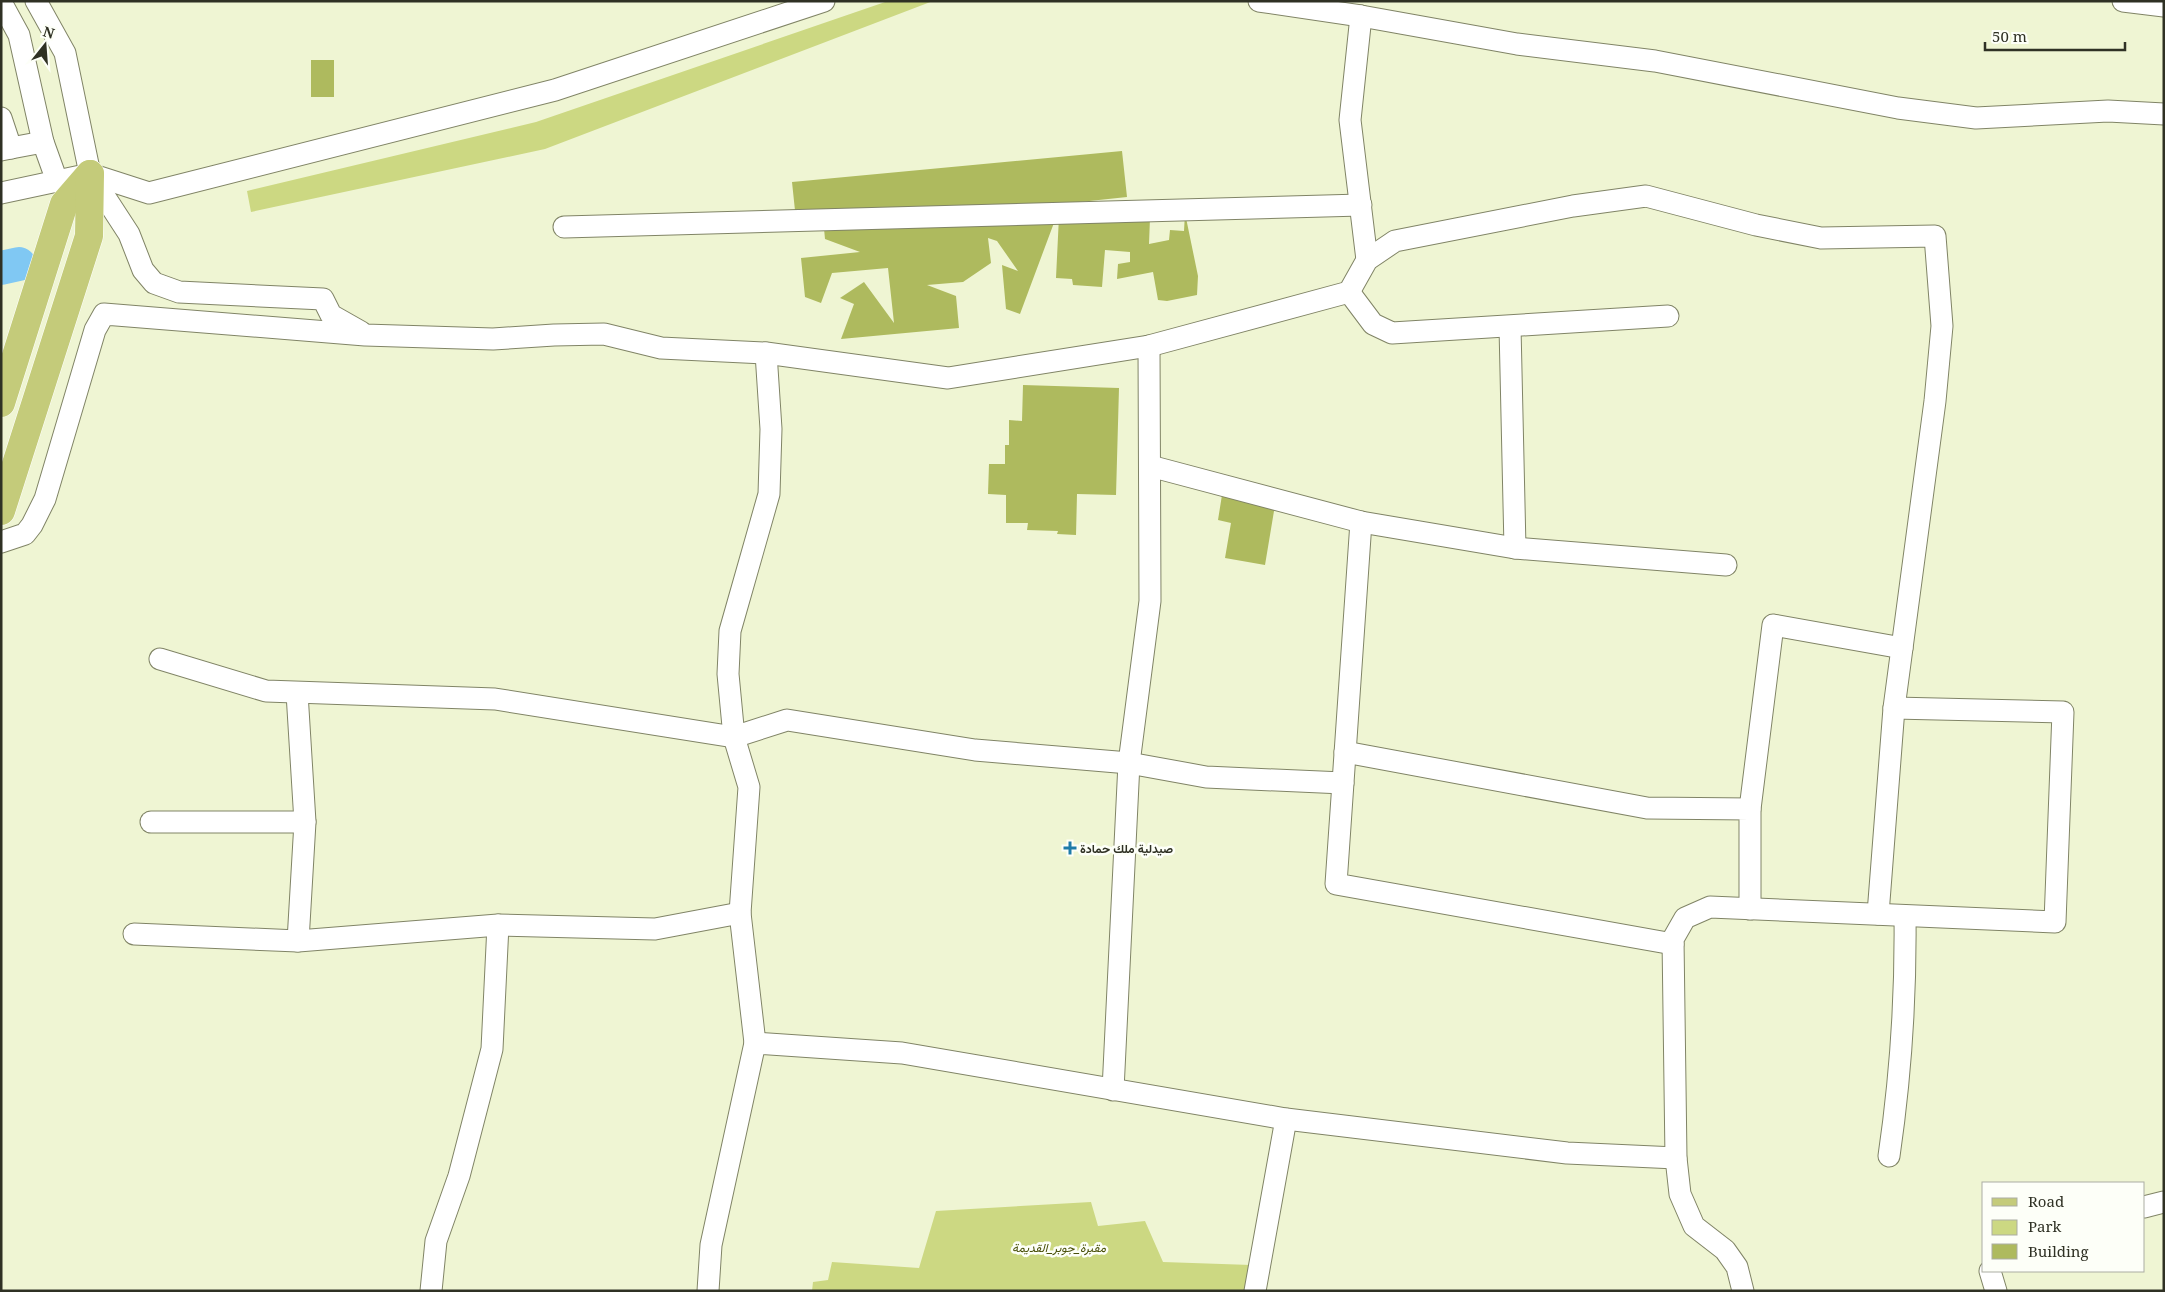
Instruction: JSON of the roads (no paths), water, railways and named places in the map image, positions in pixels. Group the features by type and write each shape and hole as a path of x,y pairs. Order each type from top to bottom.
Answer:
{"main road":[{"path":"1,403 64,204 90,174"},
{"path":"1,510 89,236 90,174"}],"street":[{"path":"36,1 65,54 90,174 129,234 143,270 154,283 179,292 323,299 331,315 365,335"},
{"path":"1,193 90,174 149,193 555,90 824,1"},
{"path":"1259,1 1361,16 1517,44 1655,61 1879,105 1976,118 2108,111 2164,114"},
{"path":"2123,1 2164,6"},
{"path":"1,2 19,35 44,142 57,181"},
{"path":"1361,16 1350,120 1367,260"},
{"path":"1,118 6,149 44,142"},
{"path":"1,542 25,534 32,525 45,499 95,330 104,314 365,335 493,339 604,334 661,348 766,353 948,378 1149,346 1349,292 1367,260 1395,241 1573,206 1646,196 1756,225 1821,238 1935,236 1942,326 1935,401 1894,708 1878,914"},
{"path":"564,227 1361,204"},
{"path":"1349,292 1373,324 1392,333 1668,316"},
{"path":"1510,327 1515,548"},
{"path":"1113,1090 1129,763 1150,601 1149,346"},
{"path":"708,1291 711,1245 755,1043 740,914 750,787 734,737 728,674 730,630 769,494 771,428 766,353"},
{"path":"1150,466 1361,522 1515,548 1726,565"},
{"path":"1361,522 1336,884 1673,944"},
{"path":"1750,909 1750,808 1773,625 1902,648"},
{"path":"160,659 266,691 495,699 734,737 787,720 975,750 1129,763 1206,776 1343,783"},
{"path":"297,693 305,822 298,940"},
{"path":"1743,1291 1737,1267 1724,1250 1694,1226 1680,1194 1676,1158 1673,939 1685,918 1710,907 2055,922 2063,712 1894,708"},
{"path":"1345,752 1647,808 1750,808"},
{"path":"151,822 305,822"},
{"path":"134,934 298,940 498,926 655,928 740,914"},
{"path":"1889,1156 1904,1036 1905,916"},
{"path":"431,1291 436,1241 459,1176 492,1049 498,926"},
{"path":"755,1043 902,1053 1286,1119 1567,1153 1676,1158"},
{"path":"1255,1291 1286,1119"},
{"path":"2145,1208 2164,1202"},
{"path":"1990,1272 1996,1291"}],"waterway":[{"path":"1,268 19,264"}],"place":[{"name":"صيدلية ملك حمادة","path":"1070,848"}],"park label":[{"name":"مقبرة_جوبر_القديمة","path":"1059,1247"}]}
